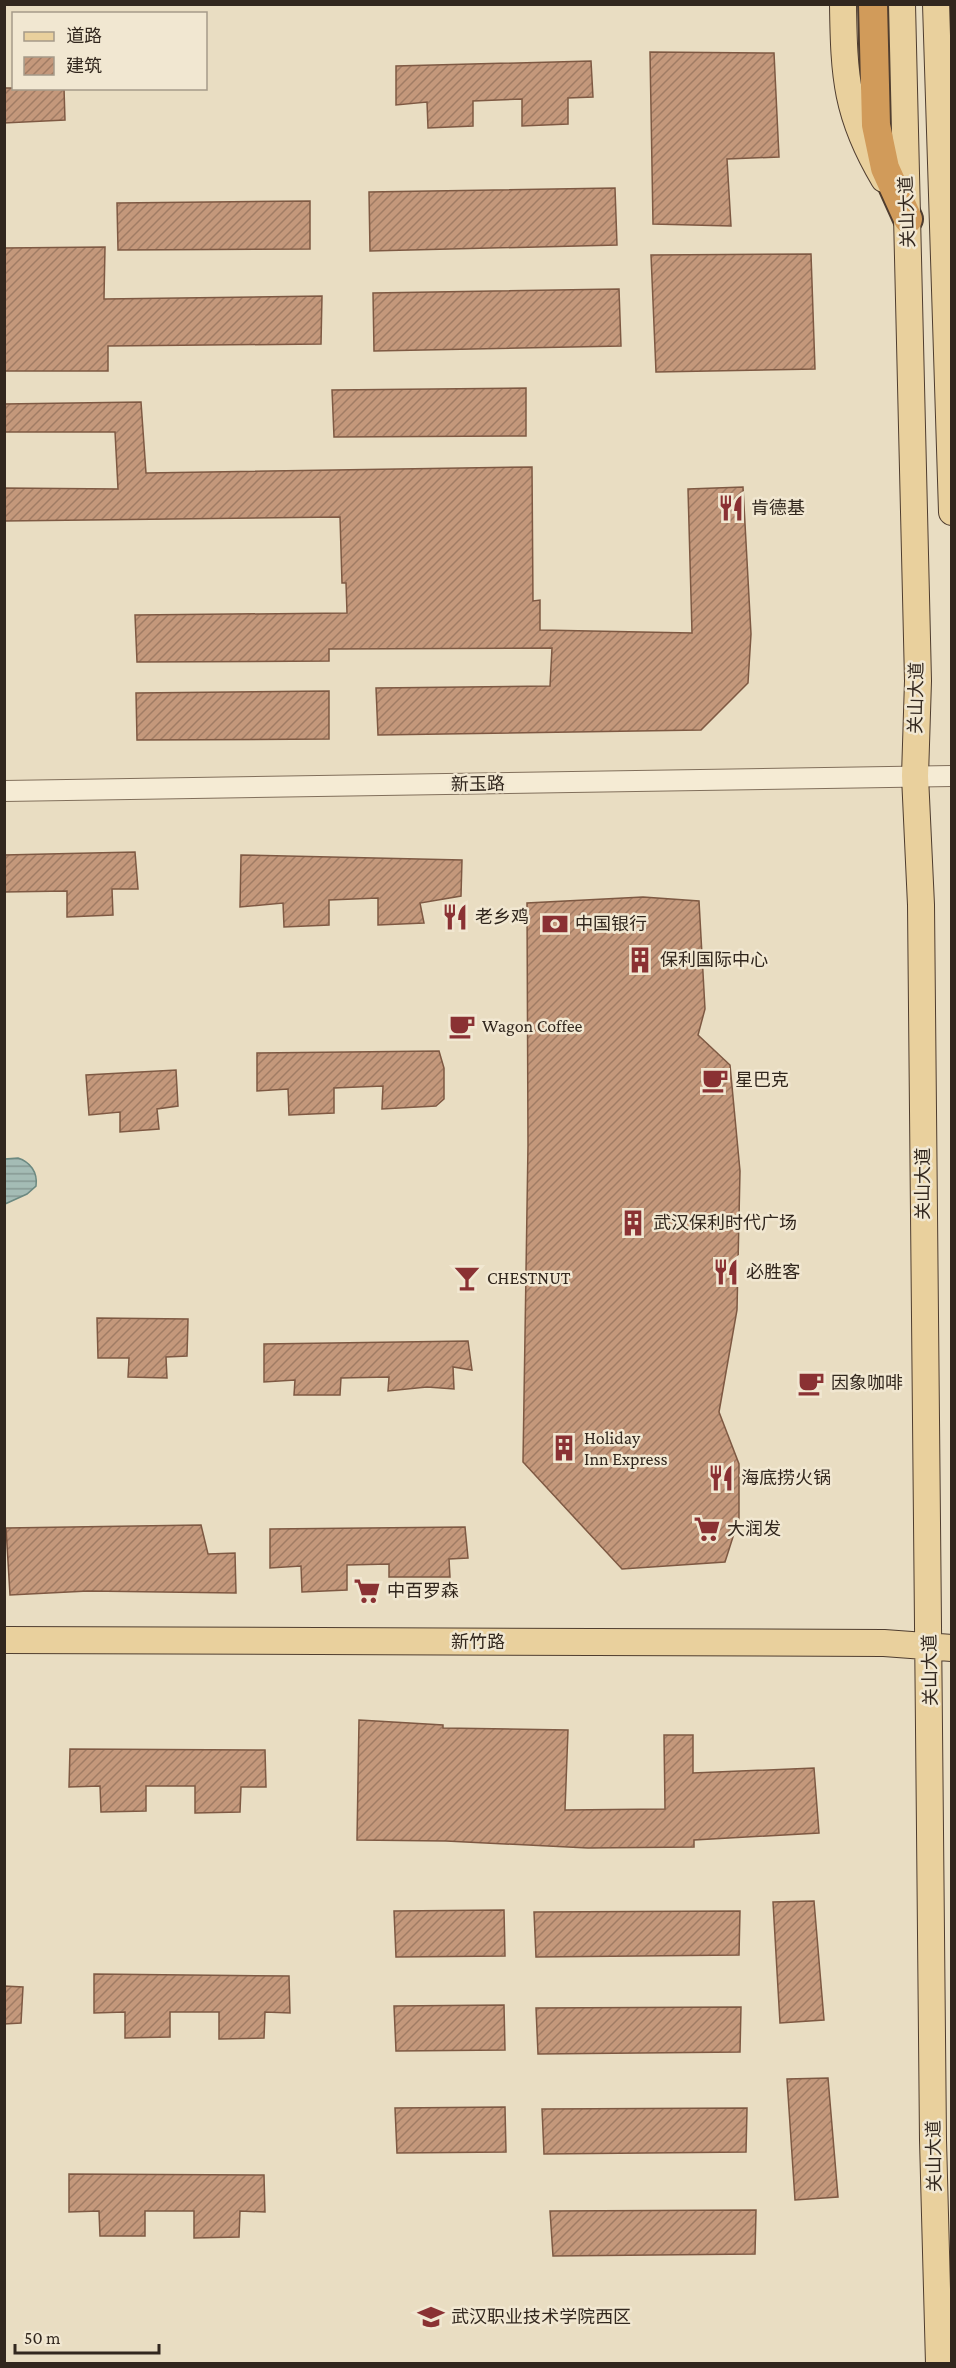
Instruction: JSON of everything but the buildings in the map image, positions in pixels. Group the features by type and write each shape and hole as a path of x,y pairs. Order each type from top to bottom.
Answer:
{"highway":[{"path":"873,4 876,125 885,168 908,219"}],"main road":[{"path":"843,4 843,54 853,116 863,145 908,219"},
{"name":"关山大道","path":"902,4 918,681 915,776 921,905 940,1648 945,2306 939,2364"},
{"name":"关山大道","path":"936,4 951,512"},
{"name":"新竹路","path":"4,1640 884,1643 940,1648"}],"street":[{"name":"新玉路","path":"4,791 951,776"}],"water":[{"path":"18,1158 32,1168 36,1176 36,1186 27,1194 5,1204 5,1159"}],"place":[{"name":"肯德基","path":"731,508"},
{"name":"老乡鸡","path":"455,917"},
{"name":"中国银行","path":"555,924"},
{"name":"保利国际中心","path":"640,960"},
{"name":"Wagon Coffee","path":"462,1026"},
{"name":"星巴克","path":"715,1080"},
{"name":"武汉保利时代广场","path":"633,1223"},
{"name":"必胜客","path":"726,1272"},
{"name":"CHESTNUT","path":"467,1278"},
{"name":"因象咖啡","path":"811,1383"},
{"name":"Holiday Inn Express","path":"564,1448"},
{"name":"海底捞火锅","path":"721,1478"},
{"name":"大润发","path":"707,1529"},
{"name":"中百罗森","path":"367,1591"},
{"name":"武汉职业技术学院西区","path":"431,2317"}]}
